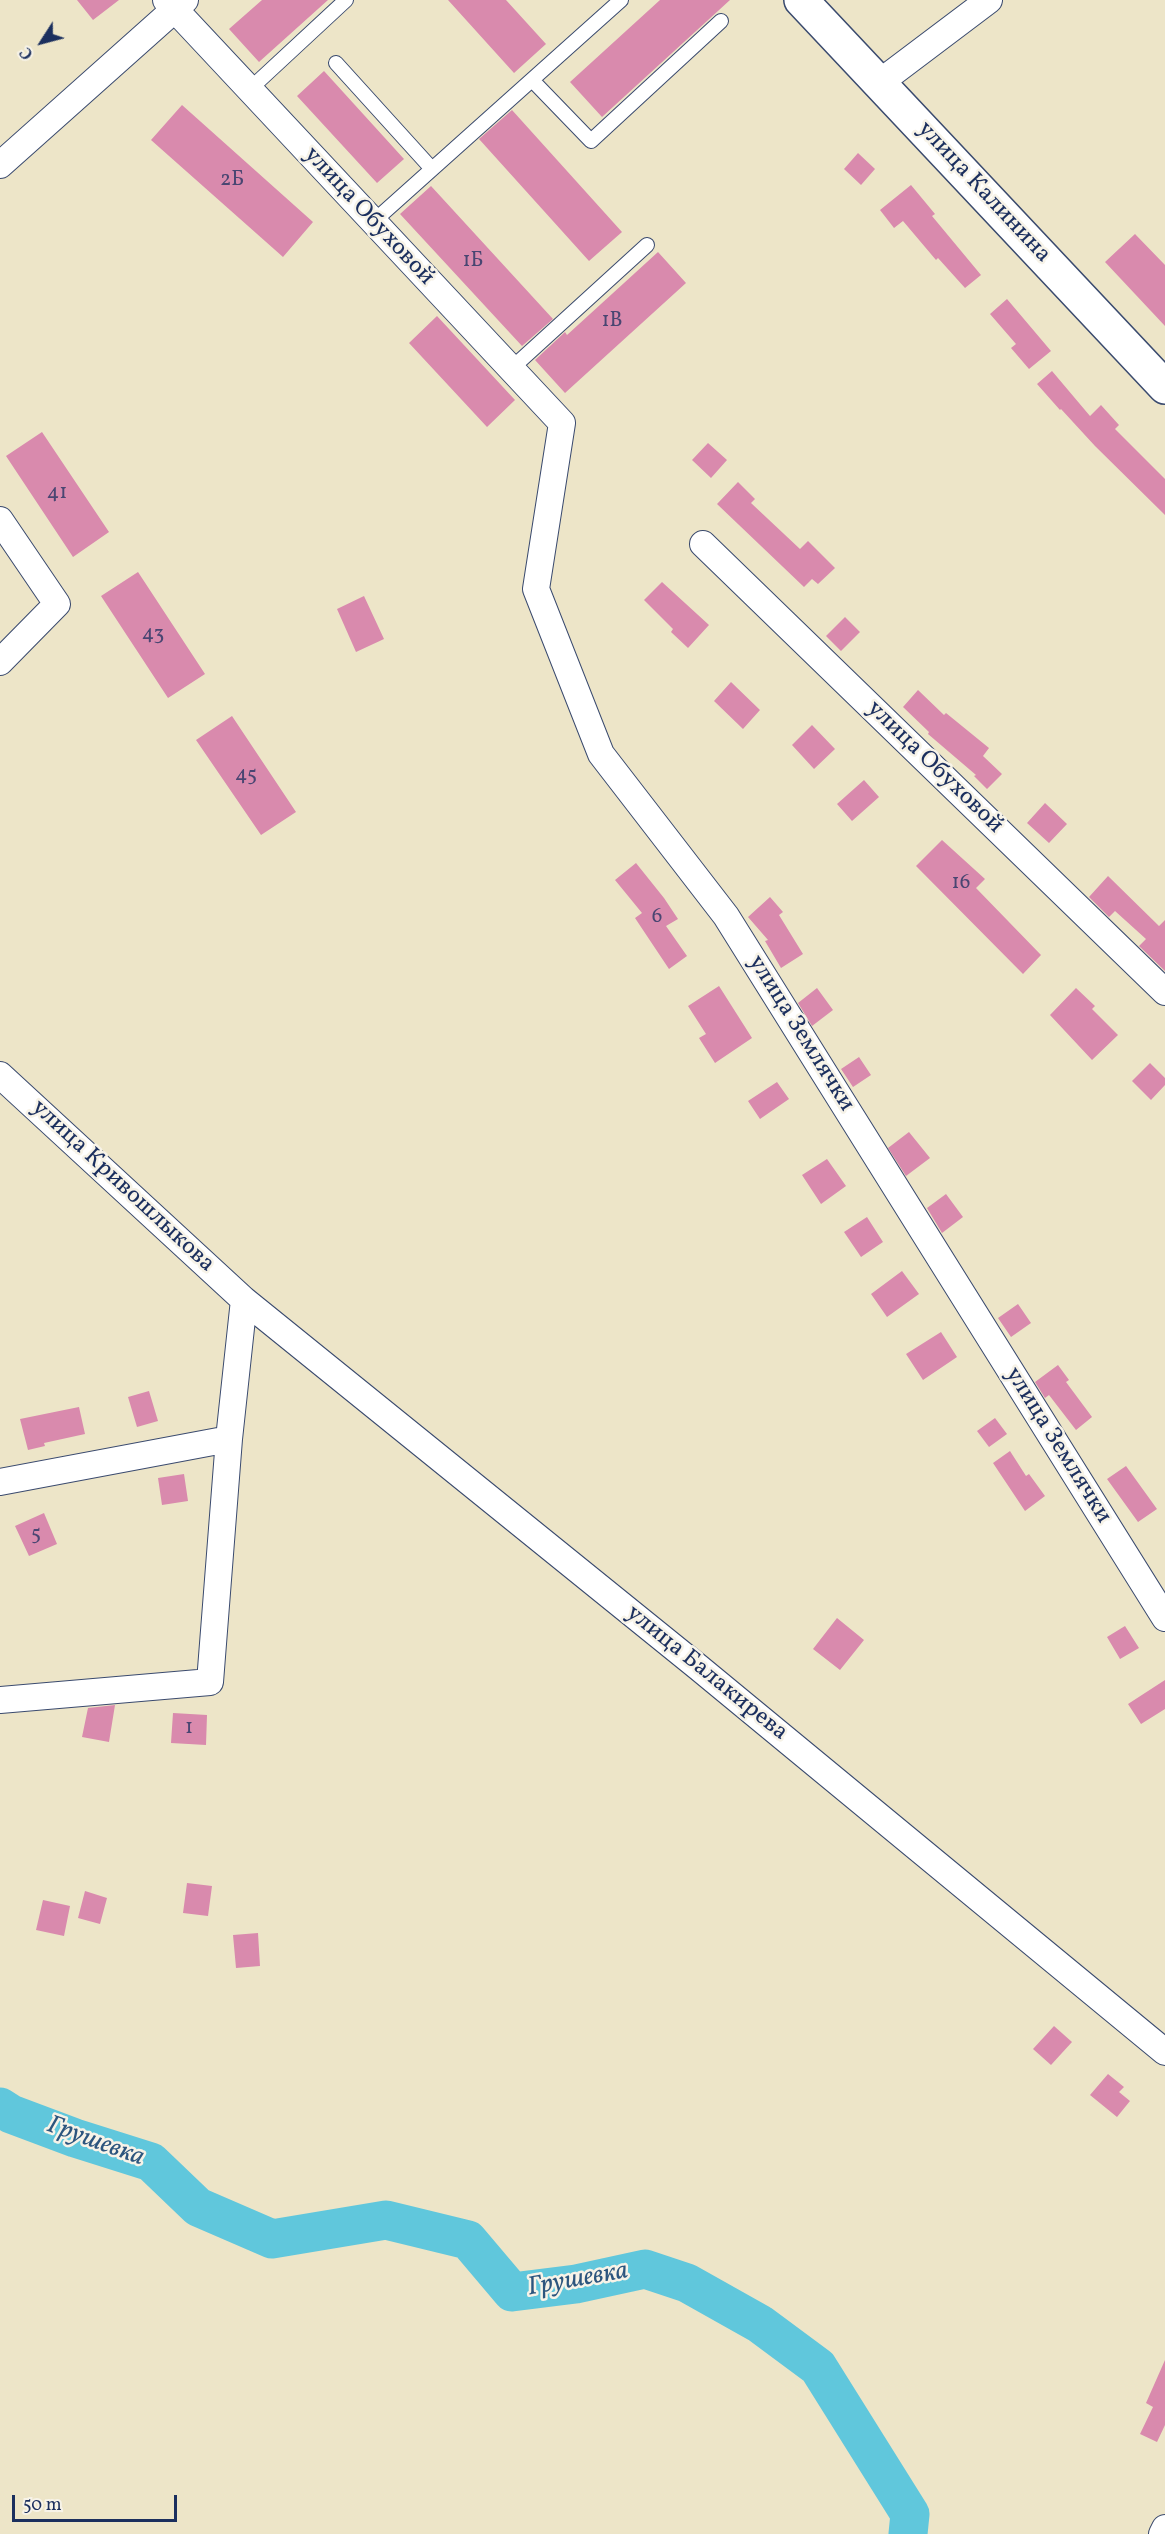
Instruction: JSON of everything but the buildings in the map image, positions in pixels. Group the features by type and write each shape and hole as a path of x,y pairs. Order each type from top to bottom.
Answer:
{"street":[{"name":"улица Калинина","path":"801,0 1165,387"},
{"path":"879,83 989,0"},
{"name":"улица Обуховой","path":"175,3 249,90 562,423"},
{"path":"0,165 175,3"},
{"name":"улица Землячки","path":"562,423 536,590 601,754 726,916 1165,1618"},
{"path":"0,519 57,604 0,662"},
{"name":"улица Обуховой","path":"703,544 1165,992"},
{"name":"улица Кривошлыкова","path":"0,1075 244,1300"},
{"path":"0,1700 210,1682 229,1439 244,1300"},
{"name":"улица Балакирева","path":"244,1300 698,1667 1165,2052"},
{"path":"0,1482 229,1439"},
{"path":"1162,2534 1165,2528"}],"lane":[{"path":"249,90 346,0"},
{"path":"373,222 621,0"},
{"path":"532,80 591,141 721,21"},
{"path":"336,63 432,169"},
{"path":"511,369 647,246"}],"waterway":[{"name":"Грушевка","path":"0,2107 11,2114 75,2138 151,2162 198,2207 272,2239 386,2220 468,2240 512,2292 576,2284 645,2269 687,2283 760,2324 818,2367 910,2514 908,2534"}]}
